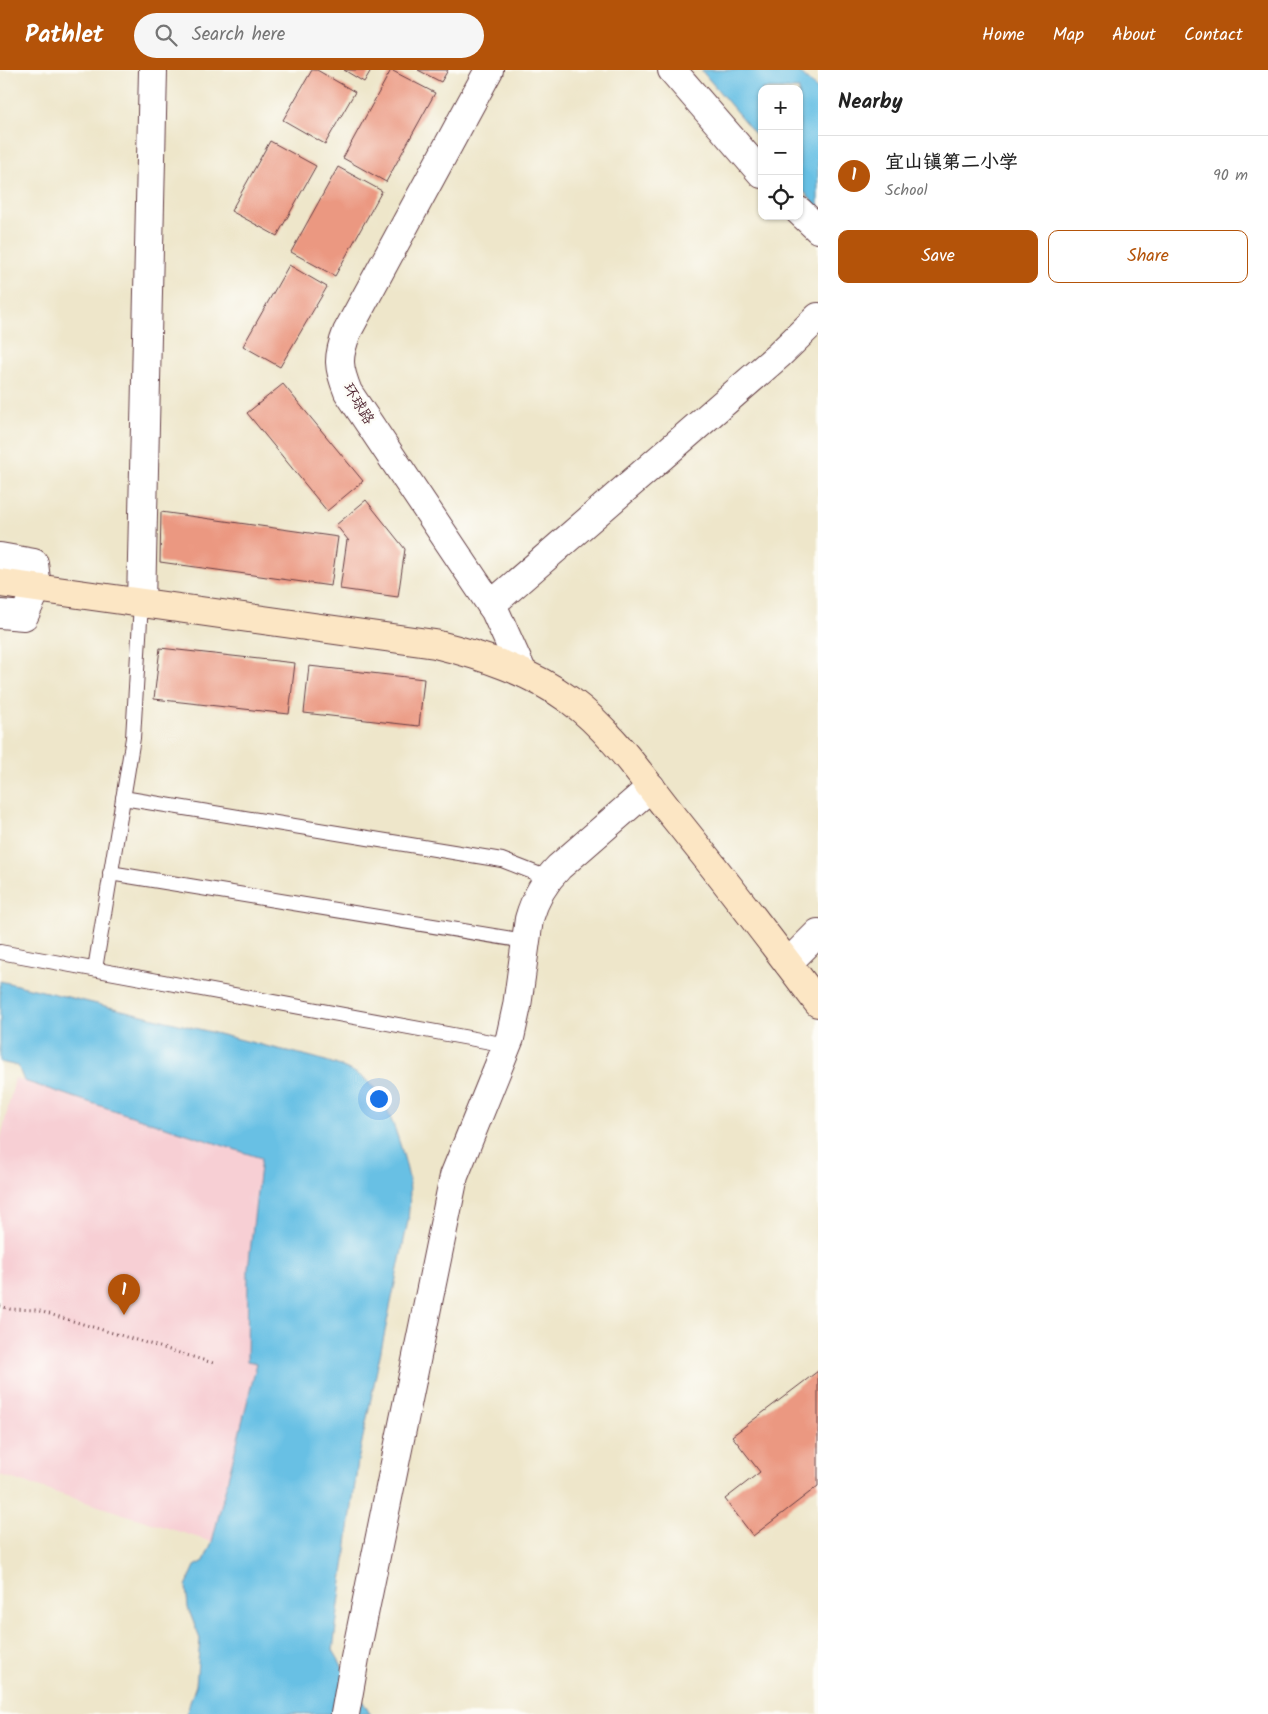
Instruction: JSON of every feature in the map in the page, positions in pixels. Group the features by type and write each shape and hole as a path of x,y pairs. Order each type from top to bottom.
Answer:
{"main road":[{"path":"0,582 435,644 467,652 523,673 571,701 609,736 750,913 818,1003"}],"street":[{"path":"142,603 153,70"},
{"name":"环球路","path":"489,70 347,332 342,346 340,362 341,372 348,392 491,605 523,673"},
{"path":"672,70 758,169"},
{"path":"803,215 818,229"},
{"path":"491,605 779,355 818,317"},
{"path":"0,557 34,563 37,588 24,616 0,614"},
{"path":"345,1714 454,1176 507,1045 517,1006 529,919 533,905 548,878 559,866 650,787"},
{"path":"788,963 818,934"}],"lane":[{"path":"95,969 133,738 142,603"},
{"path":"123,798 502,860 548,878"},
{"path":"110,874 526,941"},
{"path":"0,952 507,1045"}],"path":[{"path":"0,1306 10,1309 36,1310 213,1364"}],"shaded area":[{"path":"15,1078 261,1158 248,1269 247,1361 258,1362 212,1542 0,1475 0,1142"}],"water":[{"path":"701,70 797,70 818,90 818,208 803,191 803,85 758,85 758,137"},
{"path":"0,981 328,1062 355,1073 366,1080 374,1087 388,1111 399,1140 409,1179 408,1221 358,1461 333,1650 370,1714 186,1714 196,1685 200,1639 188,1608 186,1586 195,1566 204,1561 212,1542 257,1363 247,1361 248,1269 261,1158 24,1081 18,1066 0,1062"}],"building":[{"path":"312,70 317,70 355,92 325,144 283,120"},
{"path":"344,70 371,70 364,82"},
{"path":"391,70 435,93 386,182 343,158"},
{"path":"418,70 448,70 441,82"},
{"path":"270,141 316,166 277,236 231,211"},
{"path":"338,167 382,191 335,276 291,252"},
{"path":"289,265 327,287 280,367 243,346"},
{"path":"283,384 363,481 327,511 247,413"},
{"path":"366,500 405,549 398,597 340,589 347,540 349,541 336,525"},
{"path":"161,512 338,537 331,586 160,562"},
{"path":"160,648 295,663 289,714 154,699"},
{"path":"309,666 424,679 419,726 304,713"},
{"path":"818,1371 818,1486 753,1536 725,1499 760,1472 732,1436"}],"place":[{"name":"宜山镇第二小学","path":"124,1315"}]}
